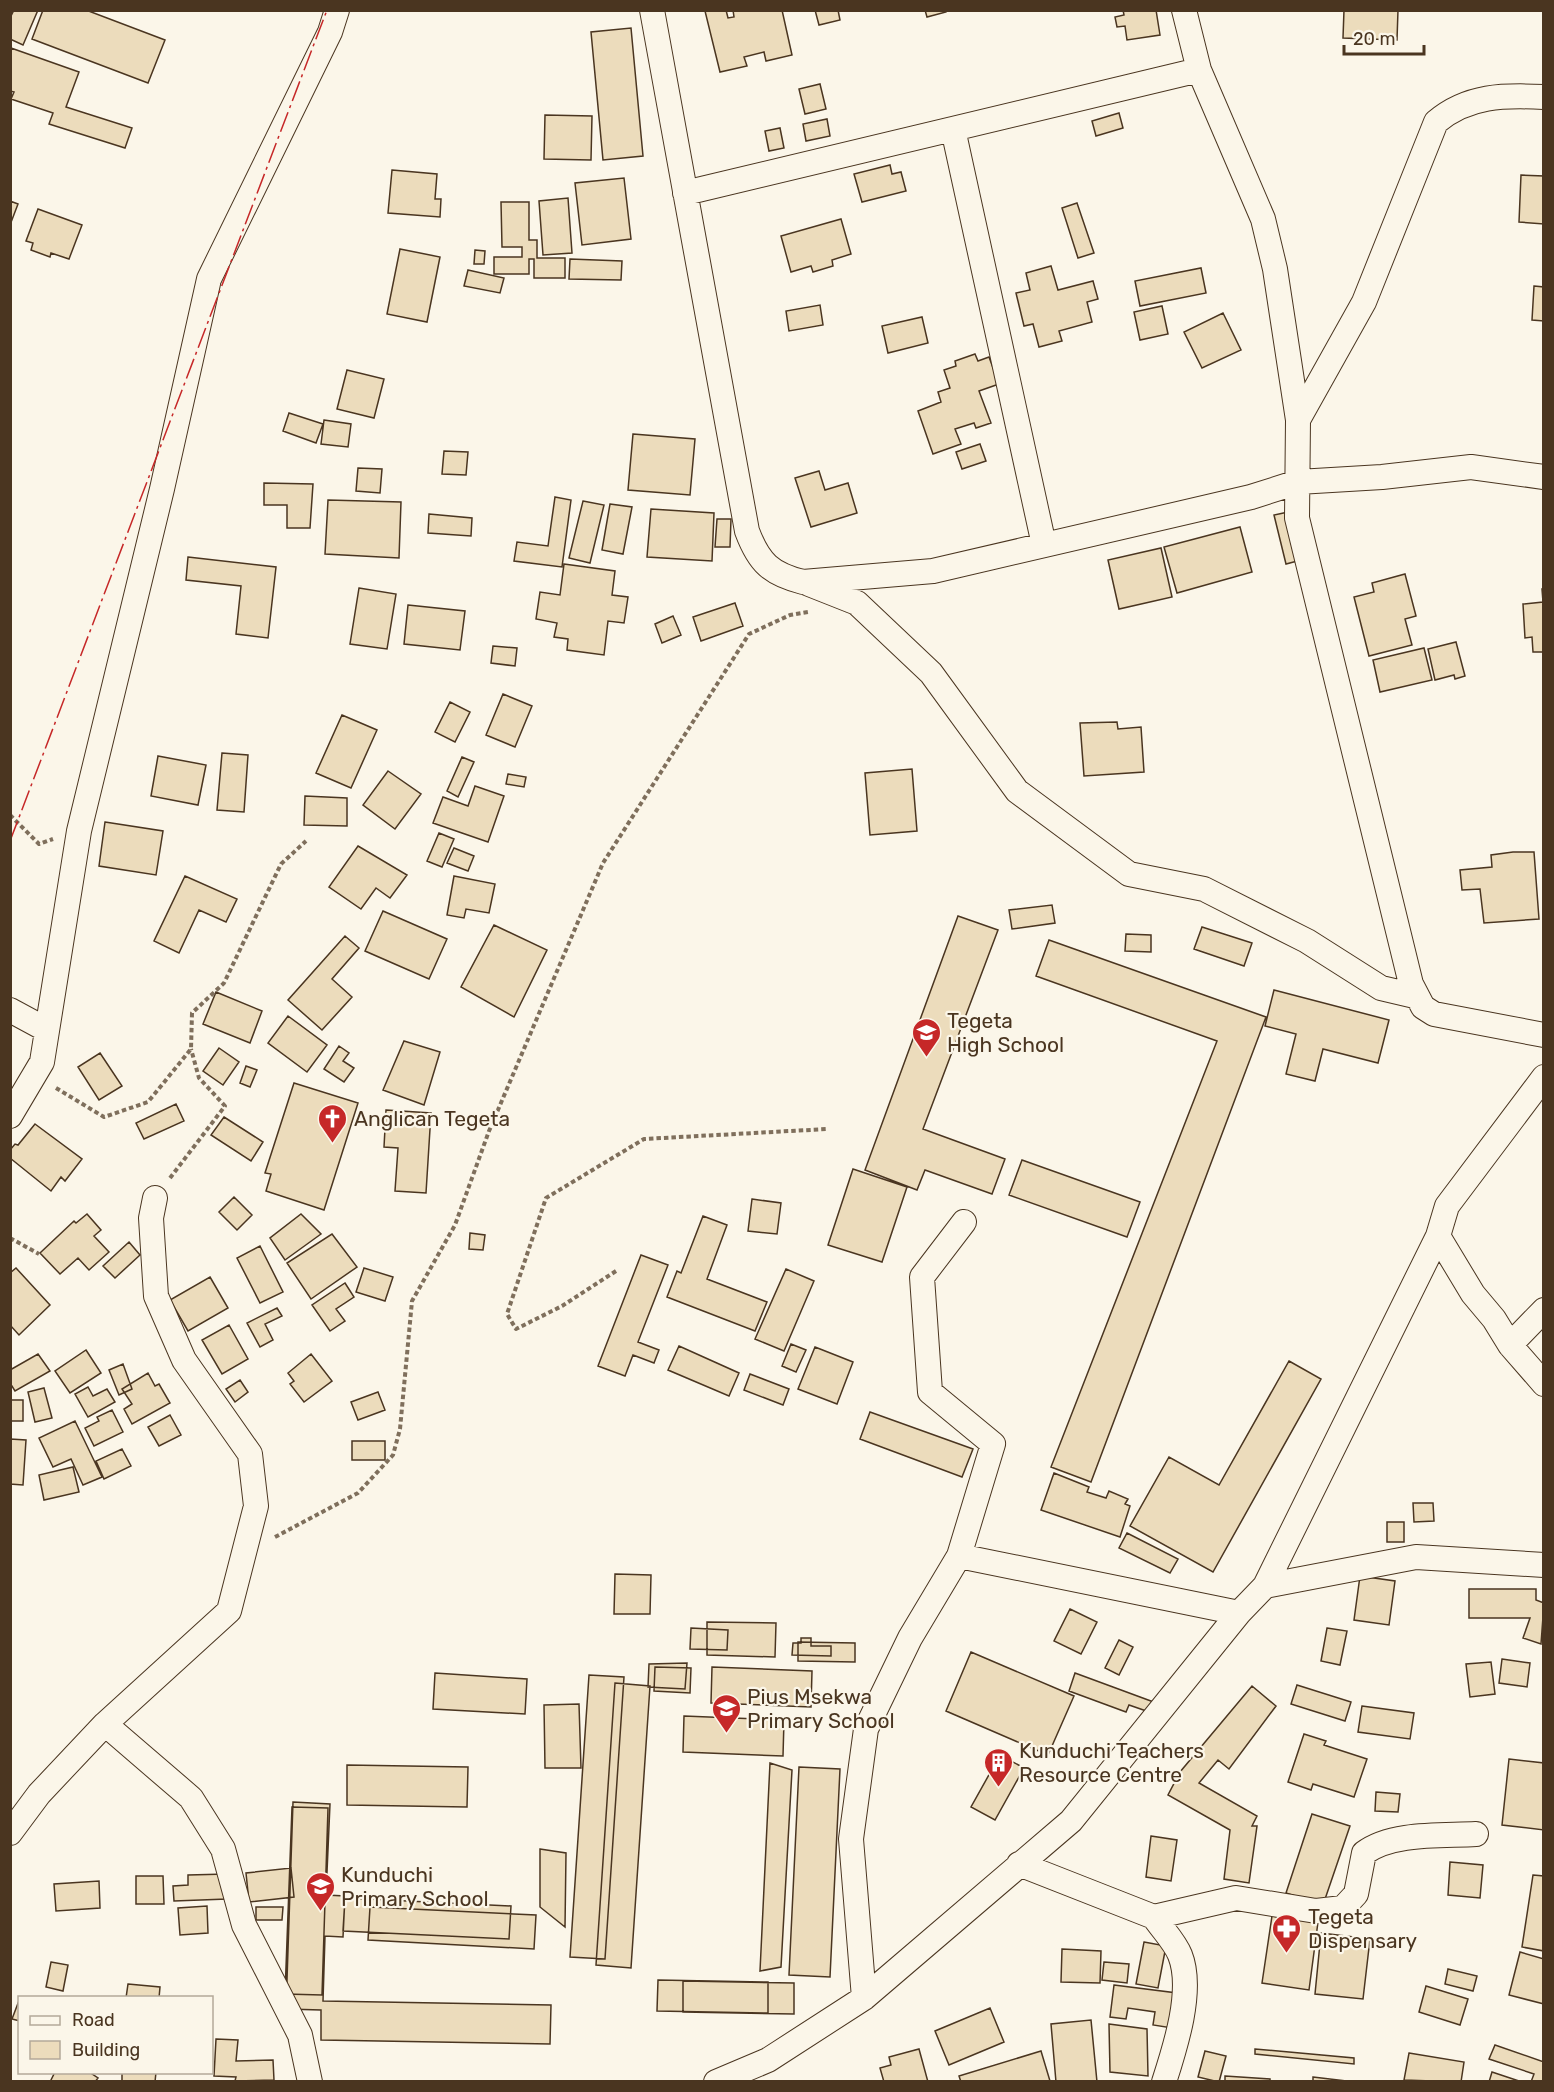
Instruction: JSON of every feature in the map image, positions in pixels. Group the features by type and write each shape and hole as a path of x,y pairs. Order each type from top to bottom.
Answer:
{"street":[{"path":"10,1116 42,1062 79,831 162,489 209,279 330,32 337,10"},
{"path":"652,10 747,531 754,550 766,566 783,577 803,582 857,603 931,673 1017,791 1129,874 1204,889 1307,941 1381,987 1415,996"},
{"path":"1184,10 1199,70 1263,219 1275,269 1298,420 1297,518 1415,996 1423,1007 1434,1014 1544,1035"},
{"path":"685,193 1199,70"},
{"path":"1298,420 1364,302 1436,122 1448,112 1474,99 1512,95 1544,96"},
{"path":"953,129 1044,545"},
{"path":"803,582 933,571 1251,497 1298,482 1382,477 1471,467 1544,477"},
{"path":"10,1011 47,1030"},
{"path":"716,2082 768,2060 864,1998 1071,1821 1239,1613 1265,1586 1438,1236 1447,1206 1544,1077"},
{"path":"10,1833 39,1794 105,1724 229,1611 256,1506 250,1454 184,1360 156,1296 151,1218 155,1198"},
{"path":"864,1998 851,1839 866,1729 910,1638 959,1556 993,1444 930,1392 922,1277 964,1222"},
{"path":"1438,1236 1473,1294 1494,1319 1510,1345 1544,1384"},
{"path":"1510,1345 1544,1310"},
{"path":"959,1556 1239,1613"},
{"path":"1265,1586 1416,1557 1544,1564"},
{"path":"105,1724 191,1798 223,1849 244,1925 300,2035 310,2082"},
{"path":"1154,1917 1236,1898 1316,1911 1343,1908 1356,1894 1364,1853 1374,1845 1409,1839 1476,1834"},
{"path":"1019,1864 1154,1917 1180,1955 1186,1983 1176,2044 1164,2082"}],"path":[{"path":"273,1538 358,1493 393,1455 400,1429 412,1301 455,1225 489,1131 603,863 749,634 790,615 812,611"},
{"path":"10,815 39,844 79,831"},
{"path":"155,1198 225,1106 199,1078 191,1048 192,1013 224,983 281,864 306,841"},
{"path":"34,1075 104,1117 148,1102 191,1048"},
{"path":"616,1271 562,1306 516,1329 507,1314 546,1198 644,1139 827,1129"},
{"path":"10,1238 39,1254"}],"building":[{"path":"14,10 38,10 23,45 10,39 10,18"},
{"path":"43,10 86,10 165,40 148,83 32,39"},
{"path":"726,10 728,18 734,17 733,10 782,10 792,55 766,61 764,52 744,57 747,66 720,72 705,11"},
{"path":"815,10 838,10 840,20 819,25"},
{"path":"925,10 946,10 946,12 927,17"},
{"path":"1123,10 1156,10 1160,35 1127,40 1125,26 1117,27 1115,17 1124,15"},
{"path":"1344,10 1398,10 1397,40 1343,38"},
{"path":"631,28 643,156 603,160 591,32"},
{"path":"11,48 79,72 66,107 132,128 125,148 49,124 53,113 11,99 14,92 10,91"},
{"path":"820,84 826,109 805,114 799,89"},
{"path":"1119,113 1123,128 1096,136 1092,121"},
{"path":"545,115 592,116 591,160 544,159"},
{"path":"827,119 830,136 806,141 803,124"},
{"path":"780,128 784,148 769,151 765,131"},
{"path":"890,165 892,174 901,172 906,191 862,202 854,174"},
{"path":"392,170 437,174 435,199 441,199 440,217 388,213"},
{"path":"1521,175 1544,176 1544,224 1519,222"},
{"path":"624,178 631,239 582,245 575,183"},
{"path":"568,198 572,253 543,255 539,201"},
{"path":"10,201 18,204 10,225"},
{"path":"501,202 529,202 529,240 537,240 537,258 565,258 565,278 534,278 534,259 529,259 529,274 494,274 494,257 522,257 522,247 502,247"},
{"path":"1077,203 1094,253 1078,258 1062,208"},
{"path":"38,209 82,225 69,259 51,253 50,257 31,250 33,243 26,241"},
{"path":"841,219 851,254 832,260 833,266 813,272 811,266 791,272 781,236"},
{"path":"400,249 440,257 427,322 387,314"},
{"path":"475,250 485,251 484,264 474,264"},
{"path":"570,259 622,261 621,280 569,279"},
{"path":"1051,266 1058,290 1093,281 1098,299 1087,302 1092,322 1059,331 1062,341 1039,347 1033,324 1024,326 1016,293 1030,290 1026,273"},
{"path":"1201,268 1206,293 1140,306 1135,281"},
{"path":"468,270 504,278 500,293 464,286"},
{"path":"1534,286 1544,287 1544,321 1532,320"},
{"path":"820,305 823,325 789,331 786,311"},
{"path":"1162,306 1168,334 1140,340 1134,312"},
{"path":"1223,313 1241,350 1202,368 1184,332"},
{"path":"922,317 928,343 888,353 882,326"},
{"path":"975,354 978,361 989,357 999,384 979,391 991,423 976,428 974,423 955,429 961,444 933,454 918,411 941,402 938,392 950,388 944,370 956,366 955,361"},
{"path":"347,370 384,379 374,418 337,409"},
{"path":"289,413 323,424 316,443 283,431"},
{"path":"324,420 351,424 348,447 321,444"},
{"path":"633,434 695,439 690,495 628,490"},
{"path":"980,444 986,461 962,469 956,452"},
{"path":"444,451 468,452 466,475 442,474"},
{"path":"358,468 382,469 380,493 356,491"},
{"path":"819,471 825,490 848,483 857,513 811,527 795,478"},
{"path":"264,483 313,484 310,528 287,528 287,505 264,505"},
{"path":"555,497 571,500 562,567 514,561 517,542 548,546"},
{"path":"328,500 401,502 399,558 325,554"},
{"path":"583,501 604,505 590,563 569,558"},
{"path":"610,504 632,507 623,554 602,550"},
{"path":"651,509 714,513 712,561 647,557"},
{"path":"1293,511 1305,559 1286,564 1274,515"},
{"path":"429,514 472,518 471,536 428,533"},
{"path":"717,519 731,519 730,547 715,547"},
{"path":"1240,527 1252,572 1177,593 1164,547"},
{"path":"1161,548 1172,597 1119,609 1108,560"},
{"path":"188,557 276,567 268,638 236,634 241,586 186,580"},
{"path":"564,564 615,571 612,595 628,597 624,623 608,621 604,655 567,650 568,639 554,637 557,623 536,619 540,592 560,595"},
{"path":"1405,574 1416,616 1405,619 1412,645 1369,656 1354,597 1374,592 1372,583"},
{"path":"359,588 396,594 387,649 350,644"},
{"path":"1542,589 1544,589 1544,652 1533,652 1532,637 1525,638 1523,604 1543,602"},
{"path":"735,603 743,626 701,641 693,617"},
{"path":"408,605 465,611 460,650 404,644"},
{"path":"673,616 681,635 662,643 655,624"},
{"path":"1456,642 1465,676 1455,679 1454,675 1435,680 1428,649"},
{"path":"493,646 517,648 515,666 491,663"},
{"path":"1424,648 1432,680 1380,692 1373,660"},
{"path":"503,694 532,706 515,747 486,735"},
{"path":"450,702 470,712 455,742 435,732"},
{"path":"342,715 377,730 351,788 316,773"},
{"path":"1117,722 1118,729 1141,727 1144,772 1084,776 1080,723"},
{"path":"222,753 248,755 244,812 217,810"},
{"path":"158,756 206,765 198,805 151,796"},
{"path":"462,757 474,762 458,797 447,791"},
{"path":"912,769 917,831 870,835 865,773"},
{"path":"388,771 421,794 395,829 363,805"},
{"path":"508,774 526,777 524,787 506,784"},
{"path":"475,786 504,796 488,842 433,823 443,797 468,806"},
{"path":"305,796 347,798 347,826 304,825"},
{"path":"105,822 163,831 156,875 99,866"},
{"path":"439,833 454,839 442,867 427,861"},
{"path":"358,846 407,875 390,898 376,888 361,909 329,887"},
{"path":"454,848 474,856 468,871 447,863"},
{"path":"1534,852 1539,919 1484,923 1480,889 1462,890 1460,870 1492,867 1491,855"},
{"path":"185,876 237,899 226,922 199,910 179,953 154,941"},
{"path":"454,876 495,884 489,913 466,909 464,918 447,915"},
{"path":"1052,905 1055,923 1012,929 1009,910"},
{"path":"383,911 447,939 429,979 365,951"},
{"path":"958,916 998,930 923,1129 1005,1159 992,1194 925,1170 917,1190 865,1170"},
{"path":"494,925 547,950 514,1017 461,987"},
{"path":"1202,927 1252,943 1244,966 1194,949"},
{"path":"1126,934 1151,935 1151,952 1125,951"},
{"path":"345,936 359,948 332,979 352,997 322,1030 288,1000"},
{"path":"1049,940 1266,1017 1091,1482 1051,1467 1217,1041 1036,976"},
{"path":"1274,990 1389,1020 1378,1063 1323,1049 1315,1081 1286,1074 1296,1034 1265,1026"},
{"path":"216,992 262,1011 250,1043 203,1024"},
{"path":"288,1016 327,1045 307,1072 268,1043"},
{"path":"404,1041 440,1052 424,1105 383,1090"},
{"path":"339,1046 349,1053 343,1061 354,1068 344,1082 324,1069"},
{"path":"219,1048 239,1062 223,1085 203,1071"},
{"path":"100,1053 122,1086 99,1100 78,1067"},
{"path":"246,1066 257,1070 250,1087 240,1083"},
{"path":"294,1083 358,1103 324,1210 266,1191 271,1174 265,1173"},
{"path":"176,1104 184,1121 144,1139 136,1123"},
{"path":"386,1110 431,1113 426,1193 395,1191 398,1148 384,1147"},
{"path":"224,1117 263,1142 251,1161 211,1135"},
{"path":"35,1124 82,1159 65,1181 61,1177 51,1191 10,1158 10,1150 15,1144 18,1145"},
{"path":"1022,1160 1140,1202 1127,1237 1009,1195"},
{"path":"853,1169 907,1187 882,1262 828,1245"},
{"path":"234,1197 252,1215 237,1230 219,1212"},
{"path":"752,1199 781,1203 777,1234 748,1231"},
{"path":"87,1214 101,1230 94,1236 109,1252 89,1270 78,1258 60,1274 40,1253 74,1221 76,1223"},
{"path":"301,1214 321,1234 285,1260 270,1238"},
{"path":"703,1216 727,1225 707,1279 767,1302 755,1331 667,1297 677,1271 681,1273"},
{"path":"470,1233 485,1235 483,1250 469,1249"},
{"path":"332,1234 357,1267 311,1299 287,1263"},
{"path":"129,1242 140,1255 115,1278 103,1266"},
{"path":"260,1246 283,1292 260,1303 237,1258"},
{"path":"641,1255 668,1265 638,1342 659,1350 654,1363 633,1355 625,1376 598,1366"},
{"path":"16,1268 50,1305 19,1335 10,1325 10,1273"},
{"path":"364,1268 393,1277 385,1301 356,1292"},
{"path":"786,1269 814,1281 784,1351 755,1339"},
{"path":"210,1277 228,1308 188,1331 170,1300"},
{"path":"345,1283 354,1297 336,1309 345,1321 330,1331 312,1305"},
{"path":"277,1308 282,1316 265,1324 273,1340 260,1347 247,1323"},
{"path":"229,1325 248,1359 222,1374 202,1340"},
{"path":"791,1344 806,1350 796,1372 782,1366"},
{"path":"679,1346 739,1373 729,1396 668,1370"},
{"path":"815,1347 853,1362 837,1404 798,1389"},
{"path":"86,1350 101,1373 70,1393 55,1371"},
{"path":"38,1354 50,1371 15,1391 10,1383 10,1370"},
{"path":"311,1354 332,1381 304,1402 290,1384 294,1381 288,1373"},
{"path":"1289,1361 1321,1379 1213,1572 1130,1526 1169,1457 1219,1485"},
{"path":"123,1364 132,1389 119,1395 109,1370"},
{"path":"148,1373 155,1386 159,1384 170,1403 132,1424 124,1409 132,1404 122,1389"},
{"path":"750,1374 789,1389 783,1405 744,1390"},
{"path":"240,1380 248,1392 235,1402 226,1389"},
{"path":"88,1387 93,1396 107,1389 115,1402 88,1417 75,1394"},
{"path":"44,1388 52,1418 35,1422 28,1392"},
{"path":"378,1392 385,1410 358,1420 351,1402"},
{"path":"10,1400 23,1400 23,1421 10,1421"},
{"path":"112,1410 123,1432 94,1446 85,1428 99,1421 97,1417"},
{"path":"870,1412 973,1449 962,1477 860,1439"},
{"path":"170,1415 181,1435 159,1446 148,1427"},
{"path":"75,1421 102,1477 83,1485 71,1459 53,1467 39,1438"},
{"path":"10,1439 26,1440 23,1485 10,1484"},
{"path":"352,1441 385,1441 385,1460 352,1460"},
{"path":"122,1449 131,1466 104,1479 96,1461"},
{"path":"73,1467 79,1492 44,1500 39,1475"},
{"path":"1054,1473 1089,1487 1087,1492 1106,1498 1109,1491 1128,1499 1125,1504 1130,1506 1120,1537 1041,1510"},
{"path":"1413,1503 1433,1503 1434,1521 1414,1522"},
{"path":"1387,1522 1404,1522 1404,1542 1387,1542"},
{"path":"1127,1533 1178,1559 1170,1573 1119,1548"},
{"path":"615,1574 651,1575 650,1614 614,1614"},
{"path":"1360,1576 1395,1581 1389,1625 1354,1620"},
{"path":"1469,1589 1536,1589 1536,1600 1544,1603 1541,1644 1523,1638 1530,1618 1469,1618"},
{"path":"1070,1609 1097,1622 1081,1654 1054,1641"},
{"path":"707,1622 776,1623 775,1657 707,1655"},
{"path":"691,1628 728,1630 727,1650 690,1649"},
{"path":"1327,1628 1347,1631 1340,1665 1321,1661"},
{"path":"801,1638 811,1638 811,1646 831,1646 831,1656 792,1655 793,1643 801,1643"},
{"path":"1119,1640 1133,1647 1119,1675 1105,1668"},
{"path":"798,1642 855,1643 855,1662 798,1661"},
{"path":"971,1652 1074,1696 1048,1755 946,1711"},
{"path":"1502,1659 1530,1663 1527,1687 1499,1683"},
{"path":"1491,1662 1495,1694 1470,1697 1466,1664"},
{"path":"687,1663 685,1689 648,1687 649,1664"},
{"path":"655,1667 691,1668 690,1693 654,1691"},
{"path":"712,1667 812,1671 811,1707 711,1703"},
{"path":"435,1673 527,1679 525,1714 433,1709"},
{"path":"1075,1673 1159,1704 1155,1714 1129,1705 1126,1712 1069,1691"},
{"path":"589,1675 624,1677 605,1959 570,1957"},
{"path":"615,1683 650,1686 631,1968 596,1965"},
{"path":"1297,1685 1351,1702 1345,1721 1291,1704"},
{"path":"1252,1686 1276,1706 1229,1769 1218,1760 1199,1783 1257,1816 1252,1826 1257,1826 1249,1883 1224,1879 1230,1830 1168,1795 1180,1772"},
{"path":"579,1704 581,1768 545,1768 544,1705"},
{"path":"1362,1706 1414,1713 1410,1739 1358,1732"},
{"path":"684,1716 784,1720 783,1756 683,1752"},
{"path":"1304,1734 1326,1741 1324,1745 1367,1759 1354,1797 1313,1784 1311,1790 1288,1782"},
{"name":"Kunduchi Teachers Resource Centre","path":"1000,1755 1024,1768 995,1820 971,1807"},
{"path":"1509,1759 1544,1763 1544,1830 1502,1825"},
{"path":"770,1763 792,1770 781,1967 760,1971"},
{"path":"347,1765 468,1767 467,1807 347,1805"},
{"path":"799,1767 840,1769 830,1977 789,1975"},
{"path":"1376,1792 1400,1794 1398,1812 1375,1811"},
{"path":"293,1802 330,1804 326,1895 345,1896 343,1937 325,1936 323,2001 551,2005 550,2044 321,2040 321,2010 286,2009"},
{"path":"292,1807 328,1808 322,1995 285,1994"},
{"path":"1312,1814 1350,1826 1323,1905 1286,1893"},
{"path":"1151,1836 1177,1840 1171,1881 1146,1877"},
{"path":"540,1849 566,1853 565,1927 540,1907"},
{"path":"1450,1862 1483,1865 1480,1898 1448,1895"},
{"path":"291,1868 294,1897 249,1902 246,1873"},
{"path":"227,1874 227,1899 174,1901 173,1886 188,1885 188,1875"},
{"path":"1533,1875 1544,1876 1544,1951 1522,1947"},
{"path":"136,1876 163,1876 164,1904 136,1904"},
{"path":"99,1881 100,1908 56,1911 54,1884"},
{"path":"345,1898 511,1906 509,1939 343,1931"},
{"path":"207,1906 208,1933 180,1935 178,1908"},
{"path":"256,1907 283,1907 282,1920 256,1920"},
{"path":"370,1907 536,1915 534,1949 368,1940"},
{"path":"1272,1916 1318,1922 1309,1990 1262,1983"},
{"path":"1321,1933 1370,1939 1363,1999 1315,1994"},
{"path":"1144,1942 1166,1946 1158,1988 1136,1984"},
{"path":"1062,1949 1101,1951 1100,1983 1061,1982"},
{"path":"1520,1952 1544,1959 1544,2004 1509,1995"},
{"path":"51,1962 68,1965 63,1991 46,1987"},
{"path":"1104,1962 1129,1964 1127,1983 1102,1980"},
{"path":"1448,1969 1477,1976 1473,1991 1445,1984"},
{"path":"658,1980 768,1982 768,2013 657,2011"},
{"path":"683,1981 794,1983 794,2014 683,2012"},
{"path":"128,1984 160,1987 159,1996 126,1996"},
{"path":"1114,1985 1177,1993 1172,2028 1153,2025 1155,2012 1128,2008 1126,2019 1110,2017"},
{"path":"1426,1986 1468,1999 1460,2025 1419,2012"},
{"path":"18,2003 18,2020 12,2019"},
{"path":"990,2008 1004,2042 949,2065 935,2031"},
{"path":"1091,2020 1097,2082 1056,2082 1051,2024"},
{"path":"1109,2024 1147,2029 1148,2076 1110,2072"},
{"path":"216,2039 238,2040 236,2061 273,2060 274,2080 235,2081 236,2077 214,2076"},
{"path":"1495,2045 1544,2062 1544,2082 1531,2082 1534,2074 1489,2059"},
{"path":"919,2049 928,2082 884,2082 880,2068 891,2065 889,2057"},
{"path":"1255,2049 1354,2058 1354,2064 1255,2054"},
{"path":"1041,2051 1050,2081 961,2082 959,2076"},
{"path":"1205,2051 1226,2056 1219,2082 1198,2077"},
{"path":"1409,2053 1464,2062 1461,2082 1404,2080"},
{"path":"1492,2072 1522,2082 1489,2082"},
{"path":"54,2074 92,2074 98,2078 95,2082 50,2082"},
{"path":"122,2074 156,2074 155,2082 122,2082"},
{"path":"1225,2076 1270,2079 1270,2082 1225,2082"},
{"path":"1313,2077 1355,2082 1313,2082"}],"power":[{"path":"10,841 327,10"}],"place":[{"name":"Tegeta High School","path":"926,1058"},
{"name":"Anglican Tegeta","path":"333,1144"},
{"name":"Pius Msekwa Primary School","path":"726,1734"},
{"name":"Kunduchi Teachers Resource Centre","path":"998,1788"},
{"name":"Kunduchi Primary School","path":"320,1912"},
{"name":"Tegeta Dispensary","path":"1287,1954"}]}
